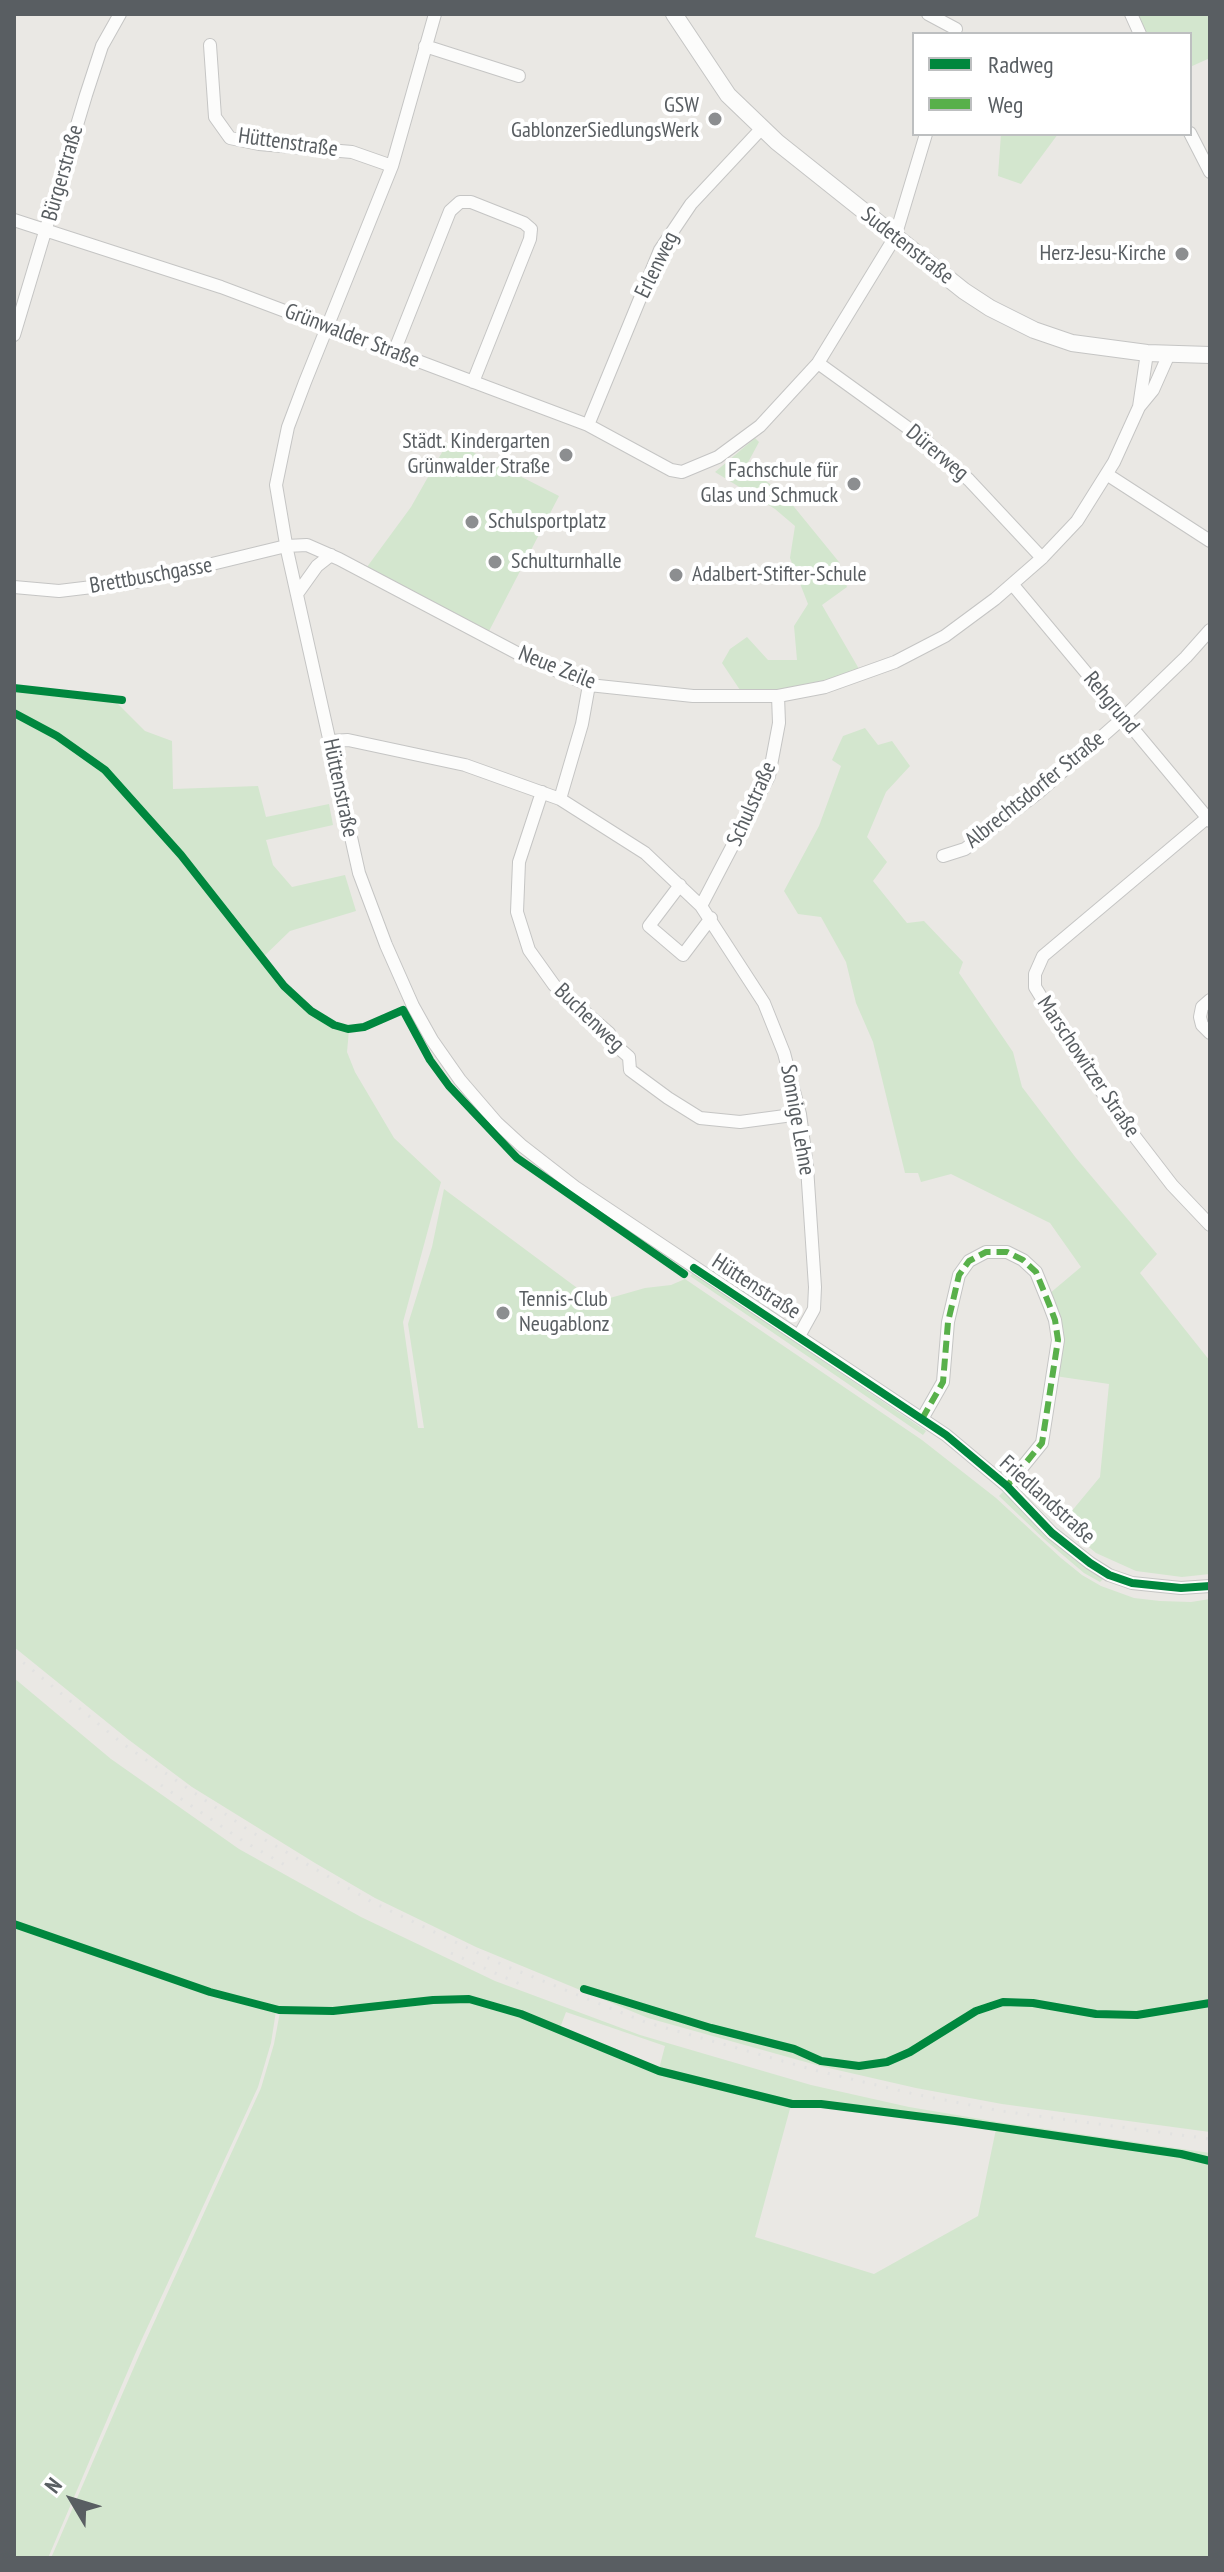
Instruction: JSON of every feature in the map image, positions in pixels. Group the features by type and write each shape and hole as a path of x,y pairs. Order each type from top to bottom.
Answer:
{"street":[{"name":"Bürgerstraße","path":"14,335 102,46 120,14"},
{"name":"Hüttenstraße","path":"435,14 392,166 288,427 276,485 286,546 359,873 413,1006 460,1080 497,1123 551,1170 654,1242 799,1336"},
{"name":"Sudetenstraße","path":"674,14 728,95 762,128 895,237 990,308 1034,330 1072,343 1147,353 1210,355"},
{"path":"928,14 955,32 962,14"},
{"name":"Hüttenstraße","path":"210,45 215,117 230,138 259,144 352,152 392,166"},
{"path":"425,46 519,76"},
{"name":"Erlenweg","path":"588,425 660,250 691,204 762,128"},
{"path":"818,363 895,237 925,136"},
{"path":"1192,136 1210,172"},
{"path":"394,352 450,211 460,202 471,202 524,223 531,229 530,239 473,382"},
{"name":"Grünwalder Straße","path":"14,220 221,287 588,425 671,470 682,472 718,457 760,426 818,363"},
{"name":"Neue Zeile","path":"1139,407 1147,353"},
{"name":"Neue Zeile","path":"286,546 307,545 331,555 517,653 589,685 693,696 778,696 825,687 895,662 945,636 1013,585 1042,558 1077,521 1108,475 1139,407 1153,390 1169,354"},
{"name":"Dürerweg","path":"818,363 926,441 969,480 1042,558"},
{"path":"1108,475 1210,541"},
{"name":"Brettbuschgasse","path":"14,587 59,591 142,581 286,546"},
{"path":"297,594 317,566 331,555"},
{"name":"Rehgrund","path":"1013,585 1209,819"},
{"name":"Albrechtsdorfer Straße","path":"943,856 965,849 996,827 1123,718 1210,630"},
{"path":"560,799 582,724 589,685"},
{"name":"Schulstraße","path":"701,906 769,776 779,723 778,696"},
{"name":"Sonnige Lehne","path":"330,741 348,740 465,765 560,799 645,853 711,918 764,1003 784,1053 800,1114 815,1287 814,1309 799,1336"},
{"name":"Buchenweg","path":"542,792 519,862 517,912 529,950 554,985 609,1033 614,1044 629,1057 630,1070 700,1118 740,1122 800,1114"},
{"name":"Marschowitzer Straße","path":"1209,819 1043,956 1035,974 1035,987 1084,1067 1122,1120 1172,1185 1210,1225"},
{"path":"680,885 649,926 683,955 711,918"},
{"path":"1210,1000 1202,1007 1200,1017 1202,1025 1210,1033"},
{"path":"922,1419 943,1382 948,1322 959,1275 969,1261 986,1252 1007,1252 1023,1260 1036,1272 1055,1320 1058,1340 1042,1443 1007,1486"},
{"name":"Friedlandstraße","path":"799,1336 946,1435 1007,1486 1070,1548 1109,1575 1132,1583 1157,1586 1210,1586"}],"green space":[{"path":"1135,14 1210,14 1210,58 1192,66 1192,32 1142,32"},
{"path":"1001,136 1057,136 1021,184 998,176"},
{"path":"755,438 759,442 745,468 747,480 766,481 786,497 839,562 847,587 822,605 859,669 824,681 777,691 740,690 722,663 730,649 747,637 768,660 797,660 794,626 808,604 790,558 795,526 775,509 715,472"},
{"name":"Schulsportplatz","path":"449,440 559,496 488,633 367,567 411,507"},
{"path":"14,691 115,701 145,731 172,741 173,789 258,786 266,817 329,804 333,825 266,840 273,865 292,887 345,875 356,911 290,931 259,961 319,1020 349,1030 347,1052 355,1072 394,1138 441,1182 403,1322 418,1428 424,1428 408,1324 432,1247 444,1189 596,1302 685,1279 922,1440 996,1498 1061,1558 1101,1586 1134,1598 1191,1602 1210,1599 1210,2132 1002,2104 916,2088 820,2066 648,2018 476,1947 375,1898 315,1863 192,1787 14,1647"},
{"path":"865,728 878,745 892,741 910,766 886,792 867,837 887,862 873,881 907,923 924,921 963,962 959,973 1013,1052 1022,1087 1076,1158 1157,1254 1140,1273 1210,1361 1210,1574 1182,1577 1136,1571 1096,1553 1061,1524 1100,1477 1109,1384 1055,1376 1049,1294 1081,1267 1050,1223 951,1174 921,1182 918,1173 905,1173 873,1042 856,1003 846,962 821,917 798,914 784,891 819,826 841,766 832,760 843,736"},
{"path":"693,1273 926,1431 923,1435 690,1276"},
{"path":"1004,1491 1066,1552 1104,1578 1100,1582 1084,1573 1044,1539 999,1496"},
{"path":"14,1678 111,1759 239,1849 361,1917 495,1981 640,2035 811,2085 909,2107 1210,2153 1210,2159 956,2119 792,2101 659,2069 665,2046 566,2012 560,2028 502,2005 469,1997 332,2008 279,2007 211,1990 14,1921"},
{"path":"14,1926 211,1995 276,2011 271,2043 258,2087 136,2352 48,2558 14,2558"},
{"path":"433,2002 469,2002 501,2009 658,2074 791,2105 755,2237 874,2274 978,2216 996,2129 1210,2163 1210,2558 51,2558 261,2088 280,2012 334,2012"}],"railway":[{"path":"14,1655 123,1744 250,1831 372,1902 503,1965 645,2022 818,2071 1001,2111 1210,2139"},
{"path":"161,1785 243,1841 285,1865"},
{"path":"451,1953 524,1986"}],"marked path":[{"path":"922,1419 943,1382 948,1322 959,1275 969,1261 986,1252 1007,1252 1023,1260 1036,1272 1055,1320 1058,1340 1042,1443 1007,1486"}],"cycle path":[{"path":"14,688 122,700"},
{"path":"14,713 57,736 105,770 181,855 284,986 311,1011 334,1025 348,1029 364,1027 403,1010 430,1060 449,1086 517,1158 684,1274"},
{"path":"694,1268 946,1435 1007,1486 1052,1533 1109,1575 1132,1583 1181,1588 1210,1586"},
{"path":"14,1924 210,1992 279,2010 333,2011 469,1999 521,2014 659,2071 792,2104 821,2104 955,2121 1181,2154 1210,2161"},
{"path":"584,1989 711,2028 794,2049 821,2061 859,2066 887,2062 910,2052 976,2011 1003,2002 1033,2003 1096,2014 1137,2015 1210,2003"}],"place":[{"name":"GSW GablonzerSiedlungsWerk","path":"715,119"},
{"name":"Herz-Jesu-Kirche","path":"1182,254"},
{"name":"Städt. Kindergarten Grünwalder Straße","path":"566,455"},
{"name":"Fachschule für Glas und Schmuck","path":"854,484"},
{"name":"Schulsportplatz","path":"472,522"},
{"name":"Schulturnhalle","path":"495,562"},
{"name":"Adalbert-Stifter-Schule","path":"676,575"},
{"name":"Tennis-Club Neugablonz","path":"503,1313"}]}
